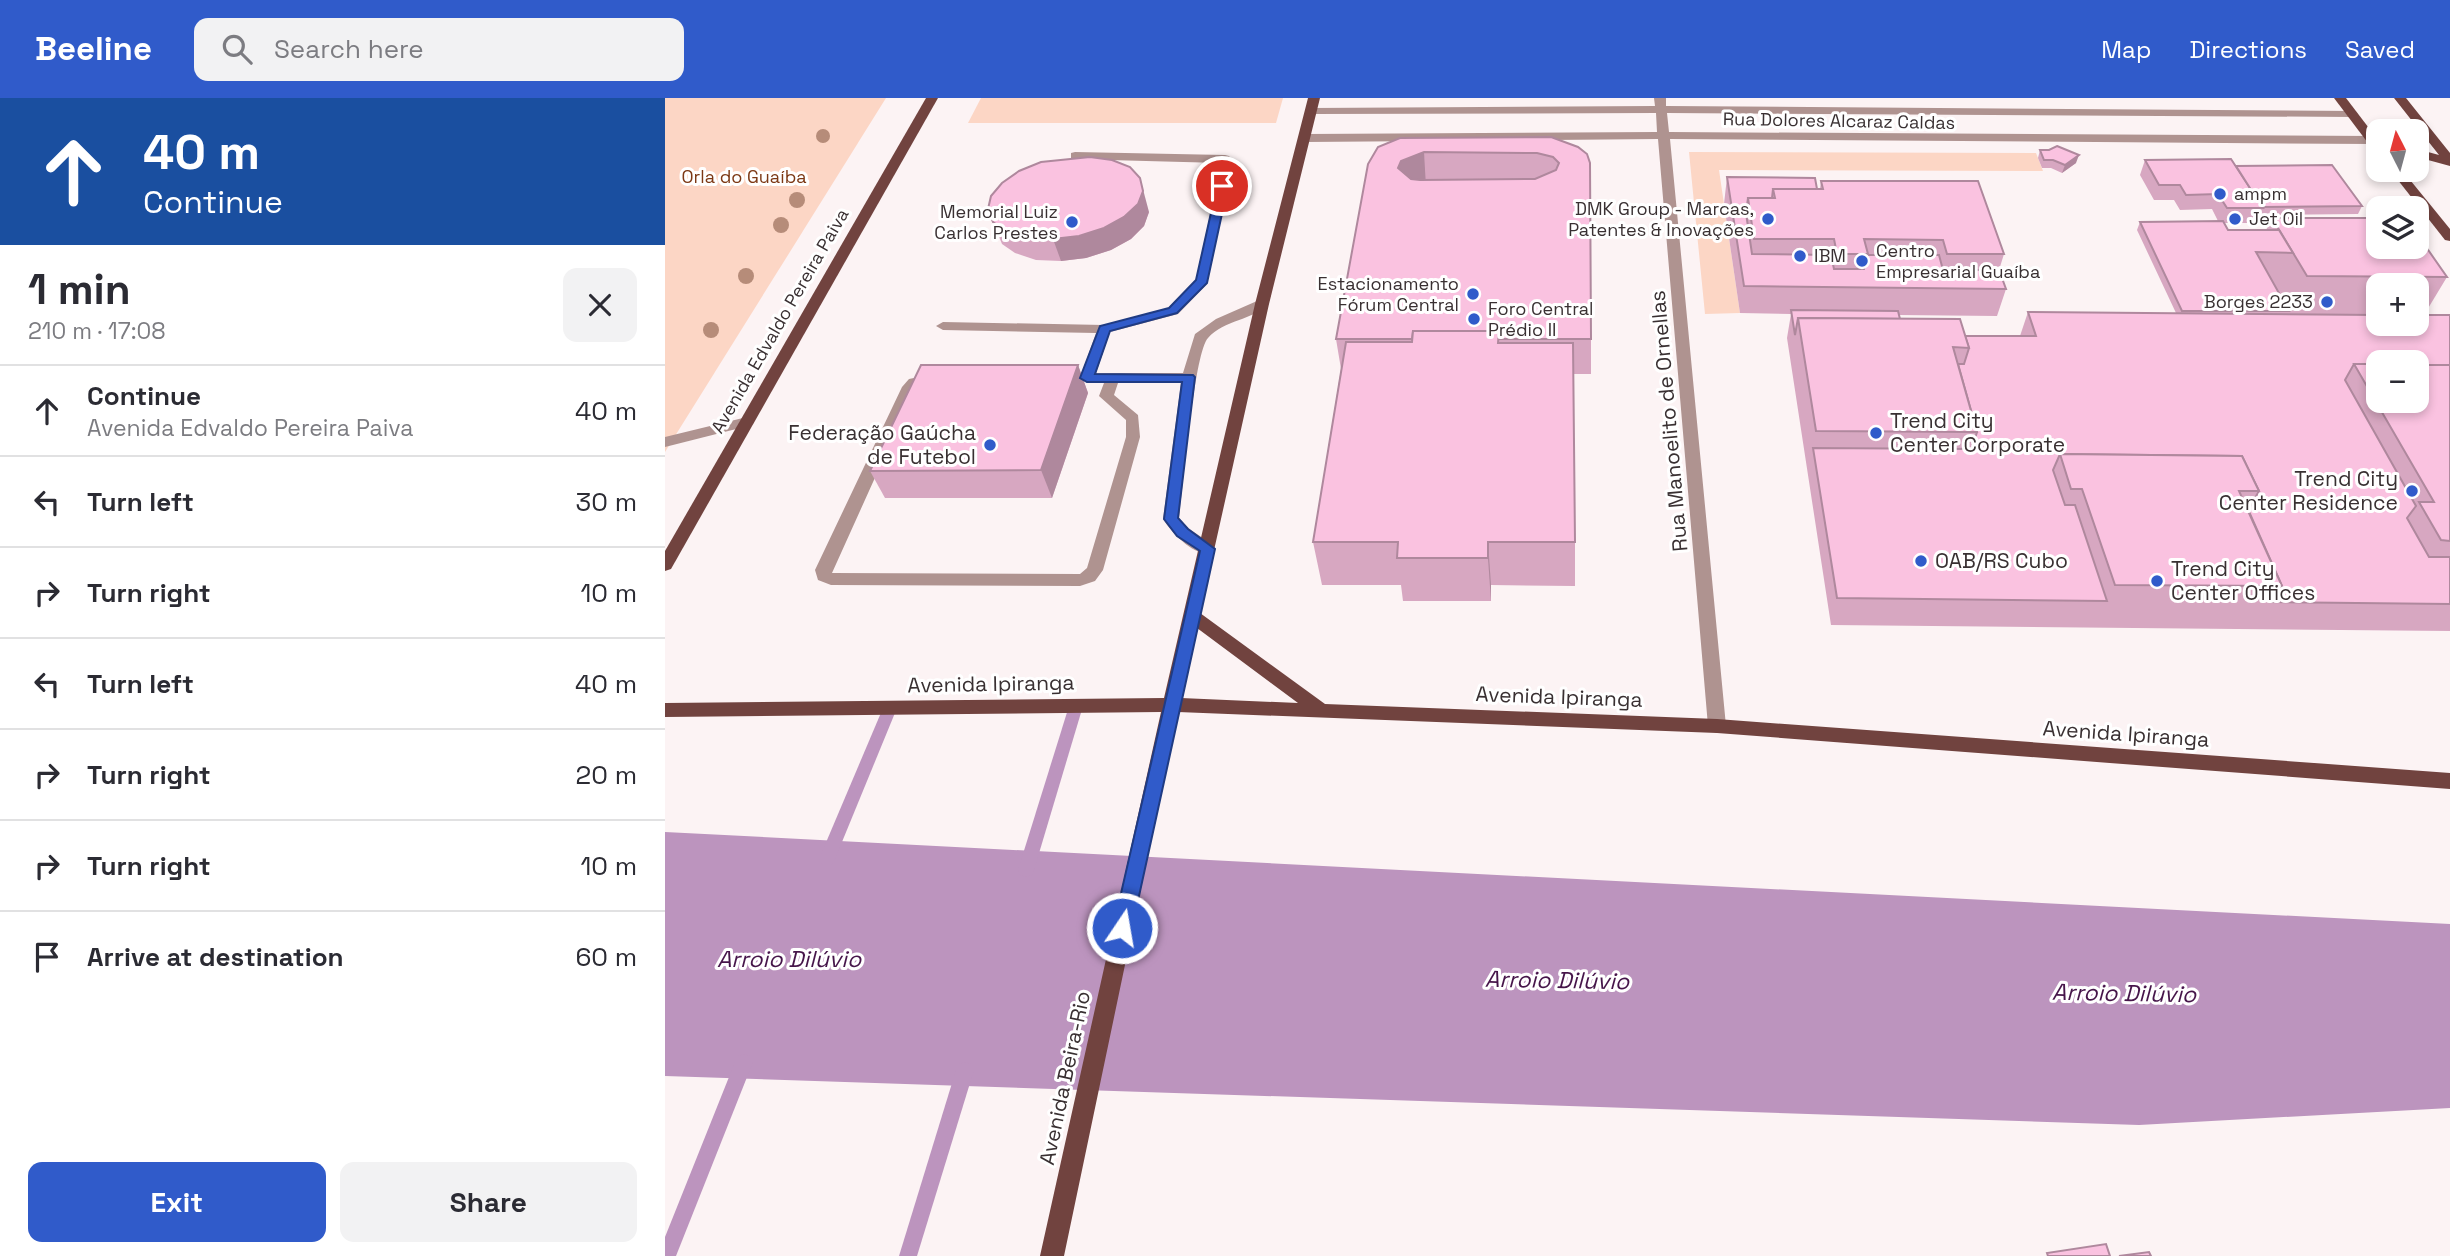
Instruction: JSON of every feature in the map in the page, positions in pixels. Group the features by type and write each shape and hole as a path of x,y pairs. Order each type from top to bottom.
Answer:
{"main road":[{"name":"Avenida Edvaldo Pereira Paiva","path":"665,565 932,98"},
{"path":"2340,98 2366,131"},
{"path":"2400,98 2450,162"},
{"path":"1171,705 1262,304 1306,138 1312,105"},
{"path":"2429,156 2450,162"},
{"path":"2406,182 2450,237"},
{"path":"1192,616 1322,711"},
{"name":"Avenida Ipiranga","path":"665,710 1171,705 1717,726 2450,780"},
{"name":"Avenida Beira-Rio","path":"1052,1256 1171,705"}],"street":[{"name":"Rua Manoelito de Ornellas","path":"1660,98 1717,726"},
{"path":"1817,98 1820,113"},
{"path":"1855,98 1860,113"},
{"path":"1977,98 1993,140"},
{"name":"Rua Dolores Alcaraz Caldas","path":"1312,105 1820,113 2352,114"},
{"path":"1552,135 1553,109"},
{"name":"Rua Dolores Alcaraz Caldas","path":"1306,138 1552,135 2366,143"},
{"path":"943,326 1104,329 1173,311 1202,281 1227,163 1220,158 1075,156"},
{"path":"1207,549 1182,532 1171,519 1189,377 1200,337 1221,322 1262,304"},
{"path":"1104,329 1080,378 1189,377"},
{"path":"950,379 923,380 909,387 823,570 824,576 845,579 1080,580 1089,577 1095,570 1133,437 1133,418 1106,396 1113,378"},
{"path":"665,442 747,422"}],"green space":[{"name":"Orla do Guaíba","path":"665,98 886,98 665,452"},
{"path":"981,98 1283,98 1276,123 968,123"},
{"path":"1689,152 2036,153 2043,171 1719,170 1740,313 1705,314"}],"water":[{"name":"Arroio Dilúvio","path":"665,832 2450,924 2450,1108 2139,1125 665,1076"}],"building":[{"name":"Estacionamento Fórum Central","path":"1551,137 1578,147 1587,154 1590,163 1591,339 1499,339 1499,331 1413,331 1412,339 1336,339 1368,164 1378,147 1400,138","holes":["1424,152 1537,153 1553,157 1559,163 1556,170 1535,179 1420,180 1411,179 1398,168 1401,161"]},
{"path":"2057,146 2079,155 2065,165 2044,160 2040,150"},
{"name":"Memorial Luiz Carlos Prestes","path":"1090,157 1112,160 1130,167 1140,178 1143,191 1138,204 1124,217 1104,228 1079,236 1053,239 1028,238 1007,232 993,222 988,209 991,196 1002,183 1019,171 1041,162"},
{"path":"2231,159 2263,208 2227,208 2218,194 2186,195 2180,185 2159,185 2145,160"},
{"path":"2332,165 2362,206 2262,207 2236,166"},
{"path":"1727,177 1815,178 1817,189 1773,189 1772,198 1748,198 1746,213 1752,254 1831,255 1834,269 1864,269 1867,255 1939,255 1943,270 1999,270 2006,289 1744,286"},
{"path":"1821,181 1978,181 2004,254 1947,254 1943,240 1864,239 1868,254 1837,254 1834,239 1754,239 1748,198 1775,198 1773,189 1823,189"},
{"path":"2272,218 2366,218 2366,259 2429,259 2429,251 2447,277 2429,277 2429,273 2307,276"},
{"path":"2223,221 2228,230 2279,230 2293,253 2256,252 2289,311 2182,311 2140,222"},
{"path":"1791,310 1898,311 1900,319 1798,318 1795,335"},
{"path":"2028,312 2366,315 2366,336 2429,336 2429,315 2450,315 2450,365 2429,365 2429,350 2366,350 2366,364 2354,364 2345,380 2416,506 2407,518 2429,557 2450,557 2450,604 2272,602 2282,586 2247,507 2250,507 2259,491 2242,456 2060,454 2053,470 2065,505 2075,505 2107,601 1837,598 1813,448 1972,449 1977,432 1958,364 1964,364 1969,348 1965,336 2036,336"},
{"path":"1798,318 1960,319 1969,348 1953,347 1977,432 1816,431"},
{"path":"1413,331 1499,331 1498,343 1573,343 1575,542 1488,542 1488,558 1397,558 1398,542 1313,542 1346,342 1412,342"},
{"path":"2354,364 2366,364 2366,385"},
{"name":"Federação Gaúcha de Futebol","path":"921,365 1078,365 1041,470 870,471"},
{"path":"2429,365 2450,365 2450,541 2441,540 2419,502 2434,502 2382,413 2429,413"},
{"path":"2060,454 2242,456 2259,491 2239,491 2282,586 2115,585 2082,489 2071,489"},
{"path":"2106,1244 2110,1256 2048,1256 2047,1253"},
{"path":"2149,1252 2151,1256 2119,1256"}],"waterway":[{"path":"1026,870 1076,706"},
{"path":"827,859 890,708"},
{"path":"667,1256 744,1062"},
{"path":"908,1256 965,1070"}],"place":[{"name":"ampm","path":"2220,194"},
{"name":"DMK Group - Marcas, Patentes & Inovações","path":"1768,219"},
{"name":"Jet Oil","path":"2235,219"},
{"name":"Memorial Luiz Carlos Prestes","path":"1072,222"},
{"name":"IBM","path":"1800,256"},
{"name":"Centro Empresarial Guaíba","path":"1862,261"},
{"name":"Estacionamento Fórum Central","path":"1473,294"},
{"name":"Borges 2233","path":"2327,302"},
{"name":"Foro Central Prédio II","path":"1474,319"},
{"name":"Trend City Center Corporate","path":"1876,433"},
{"name":"Federação Gaúcha de Futebol","path":"990,445"},
{"name":"Trend City Center Residence","path":"2412,491"},
{"name":"OAB/RS Cubo","path":"1921,561"},
{"name":"Trend City Center Offices","path":"2157,581"}],"route":[{"path":"1122,928 1207,549 1182,532 1171,519 1175,470 1189,377 1087,378 1104,329 1173,311 1202,281 1222,186"}]}
